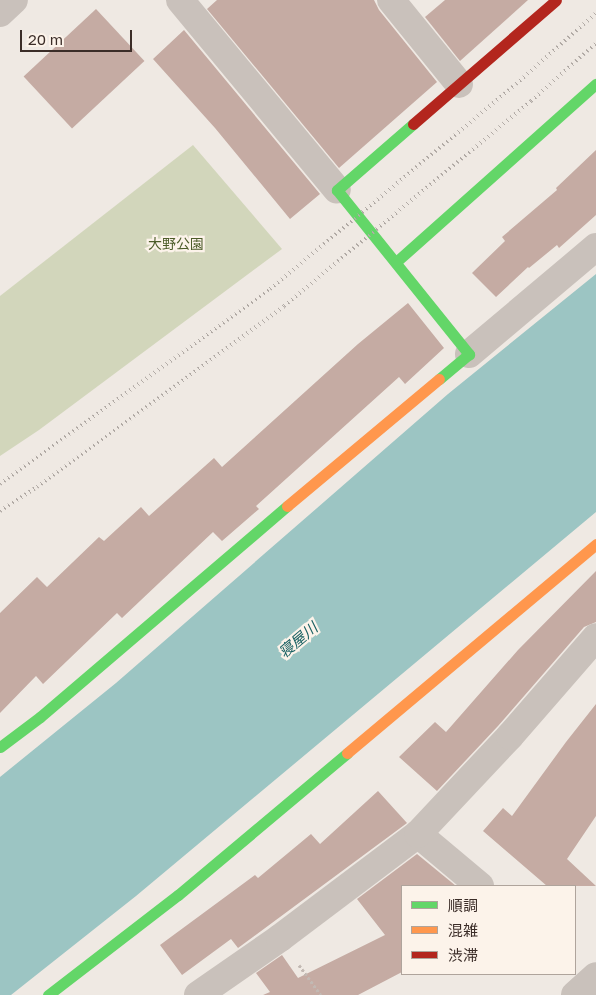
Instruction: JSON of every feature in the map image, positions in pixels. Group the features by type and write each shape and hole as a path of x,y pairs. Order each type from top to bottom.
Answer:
{"street":[{"path":"0,13 14,0"},
{"path":"180,0 396,262 469,354"},
{"path":"391,0 459,84"},
{"path":"336,190 556,0"},
{"path":"396,262 526,144 596,84"},
{"path":"0,747 40,717 194,584 596,247"},
{"path":"48,995 178,895 596,544"},
{"path":"198,995 280,938 418,834 510,736 596,637"},
{"path":"418,834 479,885"},
{"path":"574,995 596,976"}],"green space":[{"name":"大野公園","path":"193,145 282,249 39,430 0,456 0,296"}],"water":[{"name":"寝屋川","path":"596,274 596,512 136,896 11,995 0,995 0,777 116,683 448,394"}],"building":[{"path":"217,0 374,0 379,10 437,82 339,168 207,9"},
{"path":"445,0 528,0 460,61 425,17"},
{"path":"96,9 144,61 72,128 24,77"},
{"path":"184,30 320,194 290,219 215,128 153,59"},
{"path":"596,150 596,215 559,248 557,245 528,267 496,297 472,273 505,241 502,237 557,190 556,188"},
{"path":"408,303 444,348 405,384 399,377 256,506 259,509 222,541 213,532 122,618 117,613 43,684 36,676 0,713 0,613 37,577 47,587 99,537 104,541 141,507 149,516 214,458 222,467 358,344"},
{"path":"596,571 596,622 584,627 498,726 437,791 399,757 435,722 446,732 518,650"},
{"path":"596,704 596,816 567,859 596,886 546,885 483,831 503,808 512,816"},
{"path":"378,791 407,823 238,948 231,939 182,975 160,945 255,875 258,878 311,834 320,844"},
{"path":"417,854 455,885 401,885 401,973 358,995 263,995 270,992 256,973 282,955 298,978 385,935 357,899"}],"railway":[{"path":"0,484 270,289 516,84 596,13"},
{"path":"0,511 37,487 284,306 531,101 596,43"}],"traffic: fast":[{"path":"396,262 596,84"},
{"path":"413,124 337,190 469,354 439,379"},
{"path":"0,747 40,717 287,506"},
{"path":"48,995 178,895 347,753"}],"traffic: slow":[{"path":"287,506 439,379"},
{"path":"347,753 596,544"}],"traffic: jam":[{"path":"413,124 556,0"}]}
